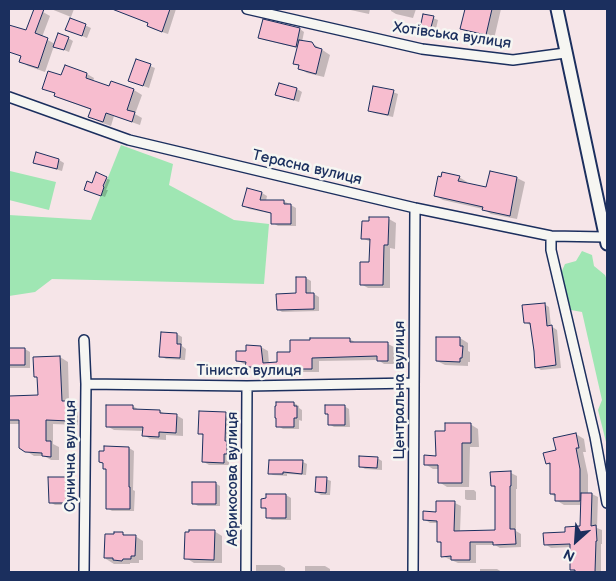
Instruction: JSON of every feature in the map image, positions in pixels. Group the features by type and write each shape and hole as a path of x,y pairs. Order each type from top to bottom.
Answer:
{"street":[{"name":"Хотівська вулиця","path":"247,9 422,49 513,60 566,53"},
{"path":"557,9 606,240"},
{"name":"Терасна вулиця","path":"9,97 129,140 415,208 550,236 606,240"},
{"name":"Центральна вулиця","path":"412,572 415,208"},
{"path":"550,236 551,250 595,437 607,503"},
{"name":"Сунична вулиця","path":"84,340 86,384 84,572"},
{"name":"Тіниста вулиця","path":"86,384 247,386 413,383"},
{"name":"Абрикосова вулиця","path":"246,572 247,386"}],"green space":[{"path":"121,145 173,164 169,185 234,220 269,224 264,284 52,279 35,292 9,296 9,215 91,220"},
{"path":"10,171 56,182 49,210 9,200"},
{"path":"582,251 592,255 594,266 605,275 607,280 607,446 598,410 602,400 582,312 571,310 561,273 565,264 576,261"}],"building":[{"path":"34,9 44,9 35,33 48,38 38,68 19,62 21,56 9,52 9,25 26,30"},
{"path":"112,9 170,9 162,32 147,26 148,23"},
{"path":"465,9 492,9 486,35 460,29"},
{"path":"423,14 434,16 430,31 420,28"},
{"path":"70,18 86,24 82,36 65,30"},
{"path":"263,19 300,28 296,47 258,38"},
{"path":"58,33 69,37 64,50 53,47"},
{"path":"299,40 312,42 315,47 322,49 316,74 298,69 299,65 293,64"},
{"path":"136,59 151,64 143,86 128,81"},
{"path":"65,65 87,73 86,78 109,86 111,81 134,89 127,110 135,112 132,122 106,113 103,122 88,117 91,109 54,96 55,93 42,89 48,71 61,75"},
{"path":"279,83 297,88 294,100 275,95"},
{"path":"373,86 394,90 388,115 368,111"},
{"path":"36,152 59,159 57,169 33,163"},
{"path":"490,171 517,177 510,216 482,210 483,207 434,196 438,176 441,177 442,172 460,176 458,181 486,187"},
{"path":"96,172 107,177 101,196 84,190 87,181 92,183"},
{"path":"247,188 262,192 260,200 284,200 284,204 291,204 291,224 271,224 271,213 242,206"},
{"path":"369,217 389,217 388,245 384,245 383,285 360,285 360,262 369,262 370,239 361,239 362,221 369,221"},
{"path":"296,277 306,277 306,293 314,293 314,309 277,310 276,294 296,293"},
{"path":"545,303 547,326 552,325 556,365 535,368 530,323 524,323 522,305"},
{"path":"161,332 177,333 177,344 181,344 180,358 159,357"},
{"path":"436,337 460,337 460,346 463,346 460,362 436,361"},
{"path":"310,338 350,338 350,342 388,342 388,361 377,361 377,356 312,358 312,369 288,369 287,374 271,374 258,373 258,367 245,367 246,362 236,361 236,351 246,351 246,345 261,346 263,363 277,362 277,352 290,352 290,340 310,340"},
{"path":"9,348 25,348 25,365 9,365"},
{"path":"60,356 62,401 71,401 70,421 46,420 46,441 51,441 51,457 42,456 42,453 25,452 19,448 19,420 9,420 9,396 38,395 37,377 34,377 33,357"},
{"path":"276,402 294,402 294,406 297,406 297,418 294,418 294,427 276,427"},
{"path":"106,405 133,405 133,409 160,410 160,413 177,414 176,433 159,432 159,437 142,436 143,427 106,427"},
{"path":"325,405 345,405 345,425 328,425 328,414 325,414"},
{"path":"199,411 226,412 225,441 227,441 227,454 224,454 224,463 202,462 203,434 198,434"},
{"path":"445,423 471,423 471,443 462,443 462,483 438,483 438,465 424,465 424,455 436,456 435,431 445,431"},
{"path":"576,433 579,448 576,448 580,469 580,501 555,501 555,494 550,494 550,463 546,464 543,453 556,450 553,438"},
{"path":"104,446 129,447 130,509 106,509 106,469 103,469 103,463 99,462 99,451 104,451"},
{"path":"359,456 378,457 377,468 359,467"},
{"path":"269,460 303,460 302,474 283,472 283,474 268,474"},
{"path":"511,471 510,529 515,529 516,544 493,545 493,542 470,542 470,560 451,560 451,556 441,557 441,542 437,542 437,521 423,520 423,511 436,512 436,501 455,501 454,531 495,530 495,486 491,486 490,472"},
{"path":"48,477 66,477 66,503 49,503"},
{"path":"316,477 327,477 326,493 315,492"},
{"path":"192,482 216,482 216,504 192,504"},
{"path":"581,493 592,493 591,526 596,525 597,541 595,572 575,572 575,570 570,570 570,544 544,545 543,533 565,532 565,527 580,526"},
{"path":"266,494 286,494 286,518 266,518 266,508 261,508 261,499 266,498"},
{"path":"189,530 215,530 214,560 184,559 185,532 189,532"},
{"path":"114,532 123,532 123,535 136,535 135,556 131,556 131,559 123,559 122,561 104,558 105,534 114,534"}]}
